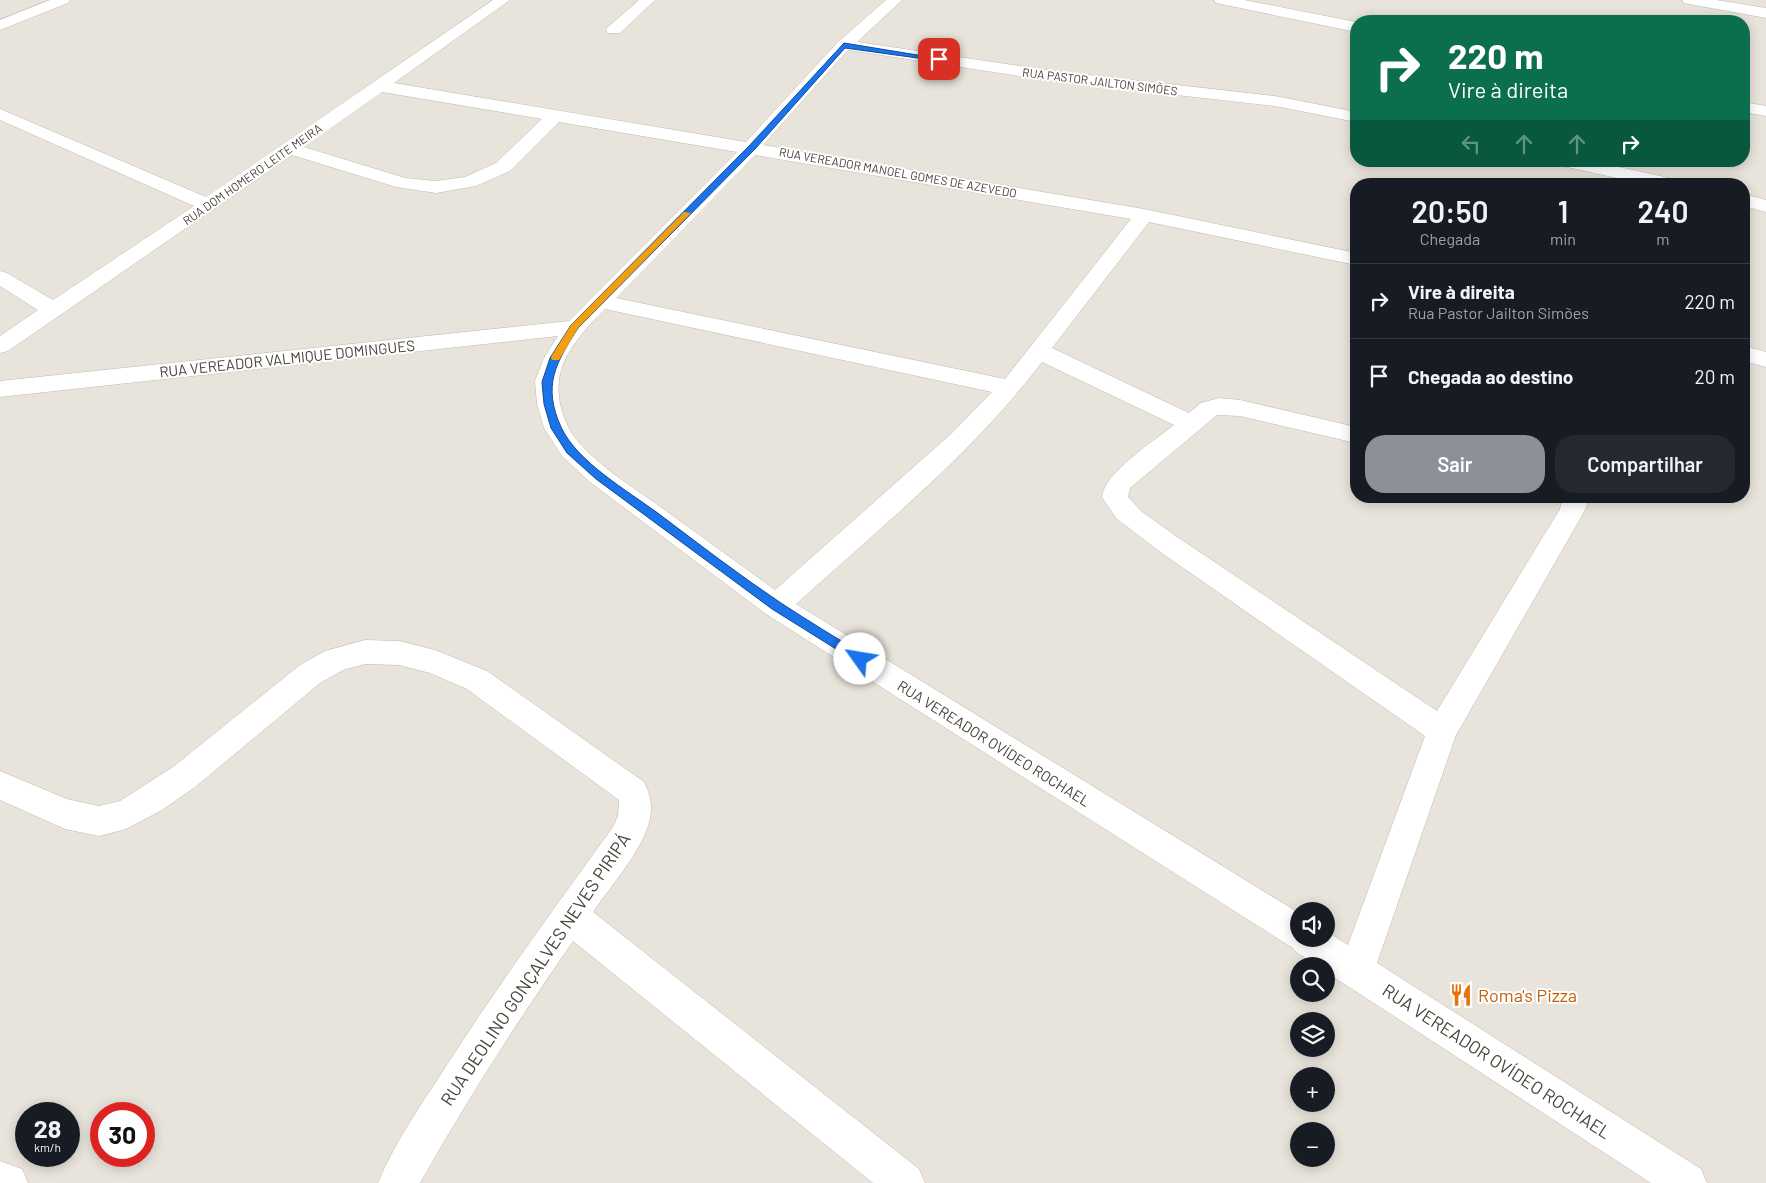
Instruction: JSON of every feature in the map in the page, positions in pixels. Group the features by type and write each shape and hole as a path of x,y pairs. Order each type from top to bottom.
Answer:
{"street":[{"path":"0,25 64,0"},
{"name":"RUA DOM HOMERO LEITE MEIRA","path":"0,346 208,205 503,0"},
{"path":"614,30 648,0"},
{"path":"1221,0 1350,26"},
{"path":"1689,0 1766,13"},
{"name":"RUA VEREADOR OVÍDEO ROCHAEL","path":"890,1 844,45 752,147 575,327 555,358 547,382 549,404 556,428 571,450 599,476 776,606 1290,928"},
{"name":"RUA PASTOR JAILTON SIMÕES","path":"844,45 1053,76 1275,101 1350,116"},
{"name":"RUA VEREADOR MANOEL GOMES DE AZEVEDO","path":"379,86 752,147 1144,215 1350,258"},
{"path":"1750,108 1766,111"},
{"path":"0,114 208,205"},
{"path":"289,148 403,183 436,187 469,182 503,167 556,115"},
{"path":"1593,167 1643,178"},
{"path":"1750,202 1766,206"},
{"path":"776,606 960,440 1010,388 1144,215"},
{"path":"0,277 54,310"},
{"path":"600,301 1010,388"},
{"name":"RUA VEREADOR VALMIQUE DOMINGUES","path":"0,389 575,327"},
{"path":"1038,350 1192,424"},
{"path":"1750,355 1766,360"},
{"path":"1350,434 1228,406 1219,406 1209,409 1121,482 1115,492 1116,500 1124,510 1168,544 1442,731"},
{"path":"1357,970 1442,731 1575,503"},
{"name":"RUA DEOLINO GONÇALVES NEVES PIRIPÁ","path":"0,785 73,816 99,821 126,814 151,800 184,777 310,674 335,660 365,652 399,653 435,662 477,680 633,792 637,805 634,822 625,838 502,1012 398,1183"},
{"path":"570,916 905,1183"},
{"name":"RUA VEREADOR OVÍDEO ROCHAEL","path":"1320,947 1687,1183"},
{"path":"0,1181 8,1183"}],"shaded area":[{"path":"0,0 1766,0 1766,1183 0,1183"}],"slow traffic":[{"path":"555,357 575,327 687,213"}],"place":[{"name":"Roma's Pizza","path":"1461,995"}],"route":[{"path":"860,659 776,606 599,476 571,450 556,428 549,404 547,382 555,358 575,327 752,147 844,45 939,59"}]}
